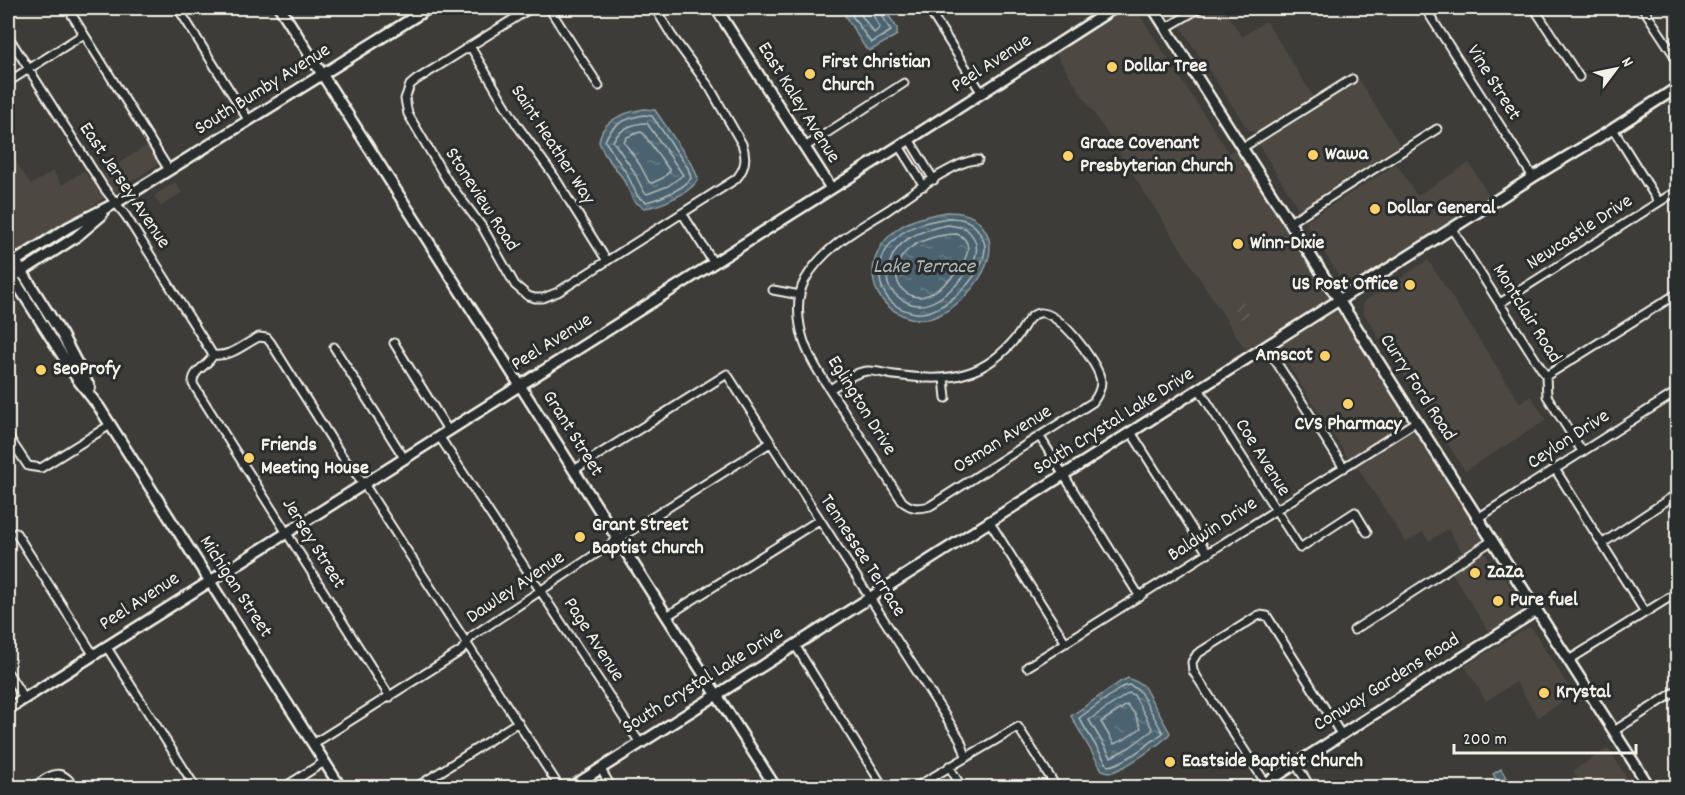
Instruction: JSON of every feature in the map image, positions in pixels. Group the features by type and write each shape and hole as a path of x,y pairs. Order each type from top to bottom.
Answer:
{"street":[{"path":"178,8 249,121"},
{"name":"Grant Street","path":"280,8 776,788"},
{"name":"South Bumby Avenue","path":"10,271 69,227 116,203 429,8"},
{"name":"Stoneview Road","path":"531,8 416,80 410,85 405,99 408,114 447,180 483,228 515,285 528,296 535,298 550,296 607,261 736,179 745,166 745,152 710,88 672,36 655,8"},
{"path":"549,8 599,86"},
{"name":"East Kaley Avenue","path":"716,8 831,188"},
{"path":"928,8 981,92"},
{"name":"Peel Avenue","path":"8,709 286,531 900,146 1114,8"},
{"name":"Curry Ford Road","path":"1153,8 1650,788"},
{"path":"1166,28 1200,8"},
{"name":"Vine Street","path":"1425,8 1533,177"},
{"path":"1534,8 1579,77"},
{"path":"1643,8 1677,61"},
{"path":"72,15 169,170"},
{"path":"8,82 84,34"},
{"name":"East Jersey Avenue","path":"8,36 104,188 126,216 213,355"},
{"name":"Saint Heather Way","path":"470,46 517,126 552,173 607,261"},
{"path":"1242,148 1352,79"},
{"path":"805,147 904,83"},
{"name":"South Crystal Lake Drive","path":"570,788 1677,87"},
{"path":"1290,222 1437,129"},
{"path":"1613,129 1659,201"},
{"path":"909,139 934,180"},
{"path":"900,146 924,186"},
{"path":"774,290 800,295 804,282 812,269 837,243 963,162 971,159 978,160"},
{"name":"Newcastle Drive","path":"1500,303 1677,190"},
{"name":"South Bumby Avenue","path":"10,271 22,271 76,237 116,203"},
{"path":"682,213 713,262"},
{"name":"Montclair Road","path":"1452,228 1546,376 1547,396 1582,451"},
{"name":"Michigan Street","path":"8,249 10,271 78,380 99,407"},
{"name":"Michigan Street","path":"22,271 62,335 110,425 341,788"},
{"path":"1546,376 1677,293"},
{"name":"Eglington Drive","path":"800,295 798,310 803,339 809,354 830,389 902,501 909,507 930,506"},
{"name":"Osman Avenue","path":"930,506 1093,402 1101,387 1100,376 1078,339 1068,327 1043,313 1036,313 1030,317 1016,339 987,364 968,373 944,378"},
{"path":"213,355 232,354 256,338 263,337 271,343 342,456 364,484 560,788"},
{"path":"394,343 448,430"},
{"path":"1266,346 1344,468"},
{"path":"334,347 404,458"},
{"name":"Jersey Street","path":"213,355 193,377 193,384 390,697"},
{"path":"830,389 865,371 944,378 946,398"},
{"name":"Tennessee Terrace","path":"574,470 727,374 960,739 966,756"},
{"name":"Coe Avenue","path":"1199,389 1300,548 1355,512 1367,532"},
{"name":"Ceylon Drive","path":"1478,518 1677,391"},
{"name":"Baldwin Drive","path":"1027,667 1417,421"},
{"path":"8,436 23,460 34,468 41,468 110,425"},
{"path":"1131,432 1208,554"},
{"name":"Page Avenue","path":"439,436 640,742"},
{"path":"1040,437 1140,597"},
{"name":"Dawley Avenue","path":"314,744 461,651 472,636 770,443"},
{"path":"1556,469 1646,612"},
{"path":"1603,543 1677,493"},
{"path":"667,616 819,520"},
{"path":"989,521 1066,643"},
{"path":"16,533 93,654"},
{"path":"1354,630 1493,540"},
{"path":"1569,660 1677,592"},
{"name":"Conway Gardens Road","path":"1262,785 1537,610"},
{"path":"1262,785 1192,671 1192,662 1197,654 1259,615 1267,616 1341,734"},
{"path":"795,645 884,788"},
{"path":"106,646 196,788"},
{"path":"8,673 24,698"},
{"path":"1614,731 1677,690"},
{"path":"415,788 518,722"},
{"path":"914,788 1018,727 1057,788"},
{"path":"283,788 324,762"},
{"path":"1295,763 1311,788"},
{"path":"949,766 962,788"},
{"path":"600,768 612,788"},
{"path":"32,788 50,776 62,774 75,788"}],"shaded area":[{"path":"1117,8 1135,8 1229,153 1241,145 1493,541 1482,548 1500,577 1503,575 1525,609 1489,632 1446,563 1462,552 1448,529 1429,541 1423,532 1406,542 1358,468 1355,469 1279,350 1265,359 1256,346 1247,352 1052,48"},
{"path":"1168,8 1223,8 1242,37 1266,21 1313,96 1257,132 1249,131"},
{"path":"1359,80 1400,145 1299,209 1258,144"},
{"path":"149,144 160,163 22,250 16,249 8,235 8,149 31,185 53,171 62,185 84,171 91,181"},
{"path":"1469,163 1490,197 1355,282 1348,283 1341,279 1305,222 1397,164 1417,196"},
{"path":"175,182 182,193 161,206 154,196"},
{"path":"1428,260 1520,403 1531,396 1546,420 1465,471 1363,312 1366,300"},
{"path":"1242,300 1249,314 1241,319 1232,306"},
{"path":"1527,628 1532,628 1574,695 1538,717 1516,682 1486,701 1465,666"},
{"path":"1608,748 1633,787 1583,787 1573,771"}],"water":[{"path":"840,8 884,8 897,28 897,35 870,51 866,49"},
{"path":"644,109 655,110 693,166 698,178 683,193 666,202 644,208 634,201 622,177 605,155 599,142 604,128 609,123 622,115"},
{"name":"Lake Terrace","path":"947,212 969,215 985,230 990,242 985,267 969,292 948,310 933,318 924,319 902,315 881,298 875,287 874,263 879,251 896,230 907,223"},
{"path":"1128,678 1143,685 1170,733 1134,761 1118,770 1107,772 1102,770 1071,716"},
{"path":"1501,769 1510,784 1501,787 1493,774"}],"place":[{"name":"Dollar Tree","path":"1112,67"},
{"name":"First Christian Church","path":"810,74"},
{"name":"Wawa","path":"1313,155"},
{"name":"Grace Covenant Presbyterian Church","path":"1068,156"},
{"name":"Dollar General","path":"1375,209"},
{"name":"Winn-Dixie","path":"1238,244"},
{"name":"US Post Office","path":"1410,285"},
{"name":"Amscot","path":"1325,356"},
{"name":"SeoProfy","path":"41,370"},
{"name":"CVS Pharmacy","path":"1348,404"},
{"name":"Friends Meeting House","path":"249,458"},
{"name":"Grant Street Baptist Church","path":"580,537"},
{"name":"ZaZa","path":"1475,573"},
{"name":"Pure fuel","path":"1498,601"},
{"name":"Krystal","path":"1544,693"},
{"name":"Eastside Baptist Church","path":"1170,762"}]}
